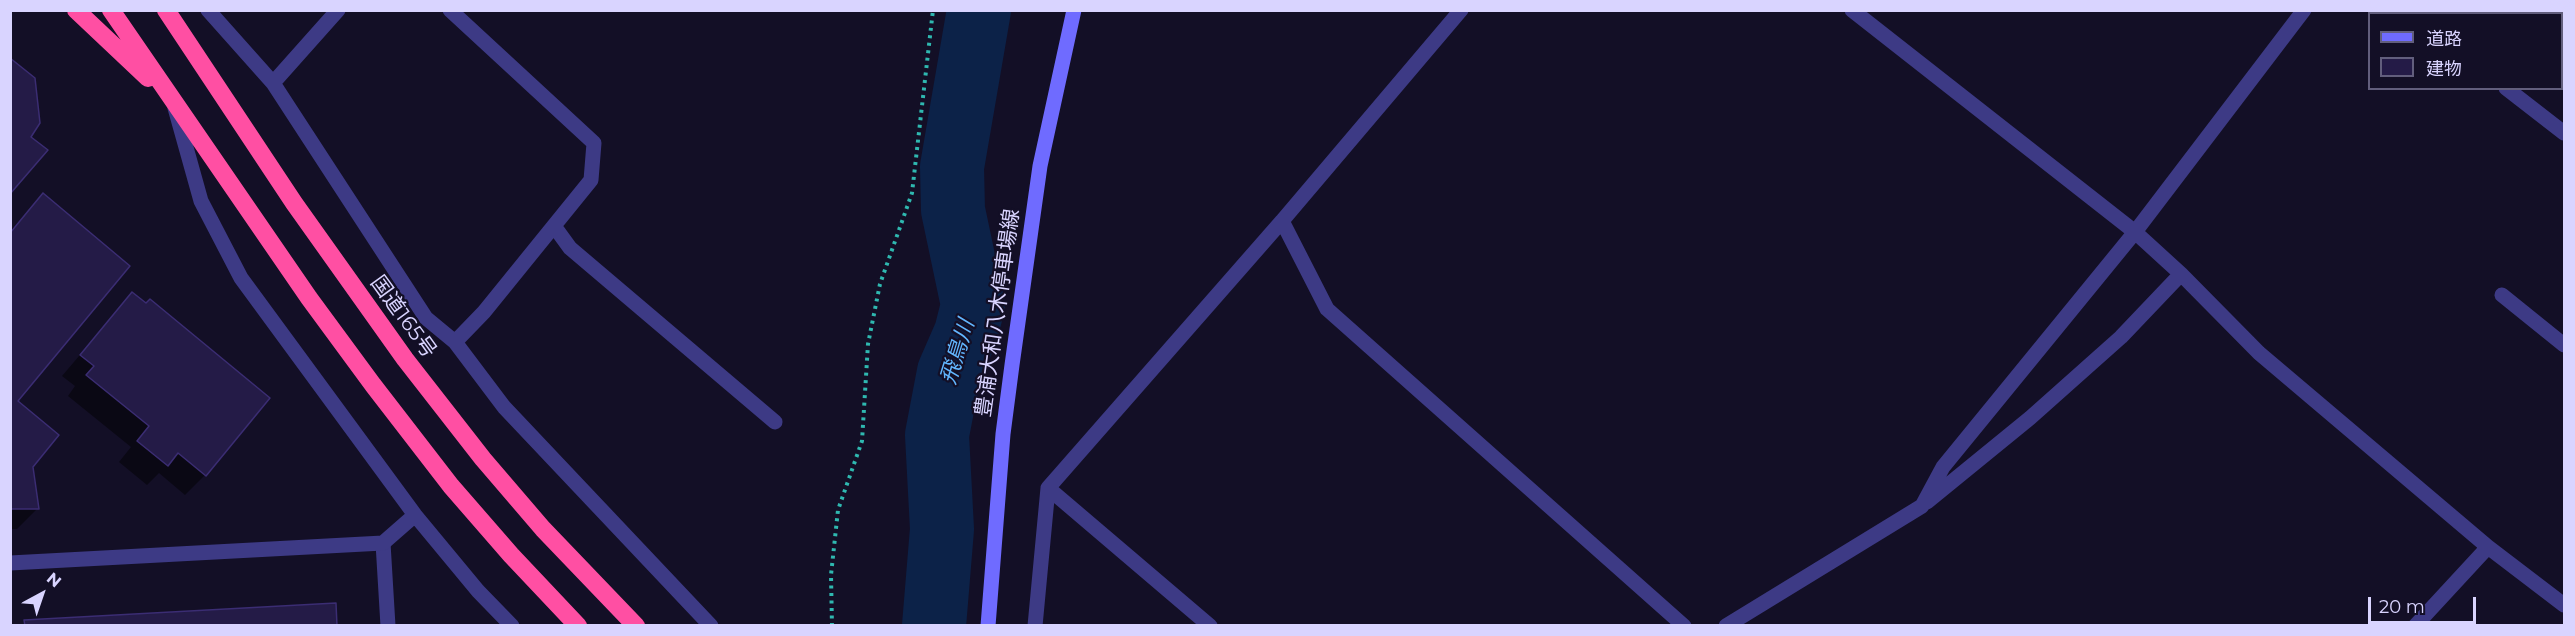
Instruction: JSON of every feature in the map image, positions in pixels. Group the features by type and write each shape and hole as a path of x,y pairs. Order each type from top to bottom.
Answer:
{"highway":[{"path":"76,10 173,102"},
{"path":"111,10 309,298 380,394 496,538 578,626"},
{"name":"国道165号","path":"166,10 294,202 405,359 483,459 543,529 636,626"}],"main road":[{"name":"豊浦大和八木停車場線","path":"988,626 1003,434 1011,364 1040,166 1074,10"}],"street":[{"path":"208,10 273,83 426,318 455,342 504,407 711,626"},
{"path":"273,83 338,10"},
{"path":"450,10 594,143 591,180 484,312 455,342"},
{"path":"1035,626 1048,488 1461,10"},
{"path":"1852,10 2135,232 2181,274 2259,353 2488,546 2565,605"},
{"path":"1922,506 1943,467 2135,232 2304,10"},
{"path":"2509,90 2565,133"},
{"path":"173,102 201,201 241,278 415,515 478,591 512,626"},
{"path":"1281,220 1327,309 1684,626"},
{"path":"554,226 570,248 775,422"},
{"path":"1726,626 1922,506 2030,418 2121,337 2181,274"},
{"path":"2502,295 2565,345"},
{"path":"1048,488 1210,626"},
{"path":"10,563 383,543 415,515"},
{"path":"383,543 388,626"},
{"path":"2415,626 2488,546"}],"path":[{"path":"832,626 831,575 838,510 862,441 868,344 880,284 912,193 933,10"}],"building":[{"path":"10,58 35,78 40,123 31,137 48,150 10,194"},
{"path":"43,193 130,266 18,401 59,435 33,467 39,509 10,509 10,233"},
{"path":"132,292 146,303 150,299 270,398 206,476 178,453 168,466 137,441 149,426 86,375 94,366 80,355"},
{"path":"336,603 337,626 25,626 24,620"}],"waterway":[{"name":"飛鳥川","path":"934,626 942,529 937,435 949,372 966,333 973,305 953,210 952,167 979,10"}]}
